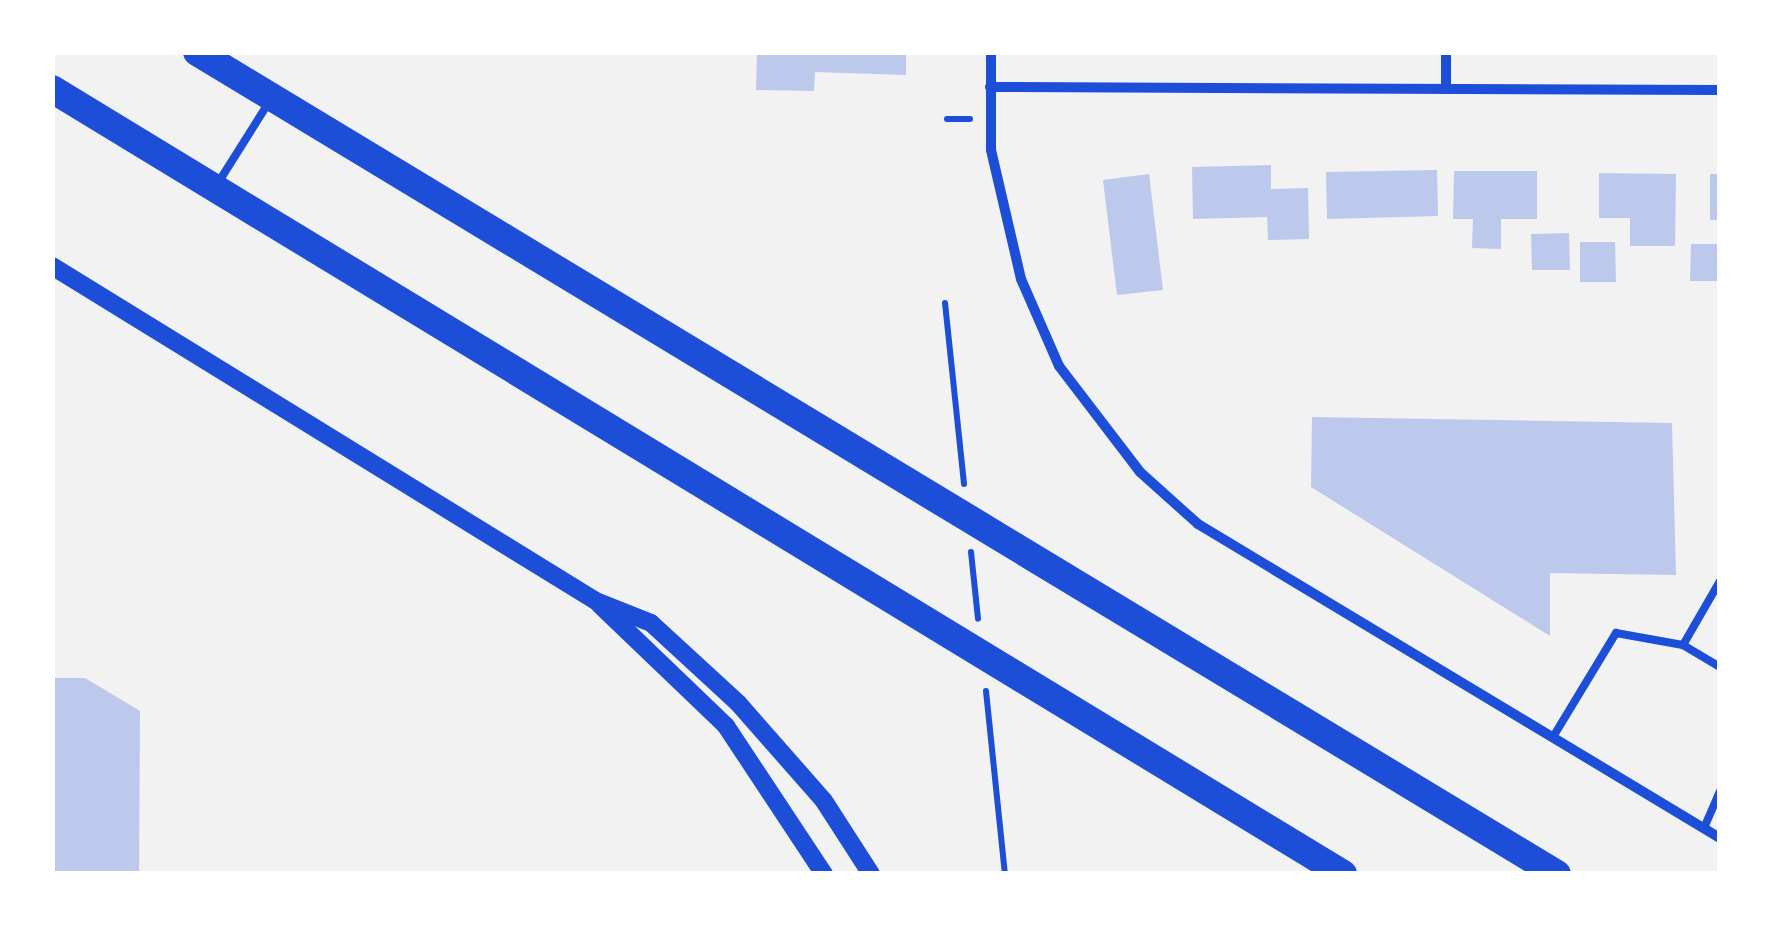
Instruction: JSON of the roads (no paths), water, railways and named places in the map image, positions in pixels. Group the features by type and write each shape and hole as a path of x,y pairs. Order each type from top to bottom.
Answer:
{"highway":[{"path":"196,52 1557,874"},
{"path":"52,89 1342,874"}],"street":[{"path":"990,52 992,150 1021,279 1077,393 1163,494 1720,838"},
{"path":"1446,52 1446,89"},
{"path":"990,87 1720,90"},
{"path":"52,266 596,601 650,623 738,703 824,801 871,874"},
{"path":"596,601 726,726 824,874"}],"lane":[{"path":"213,190 272,98"},
{"path":"1683,645 1720,581"},
{"path":"1553,737 1616,633 1683,645 1720,667"},
{"path":"1704,828 1720,791"}]}
